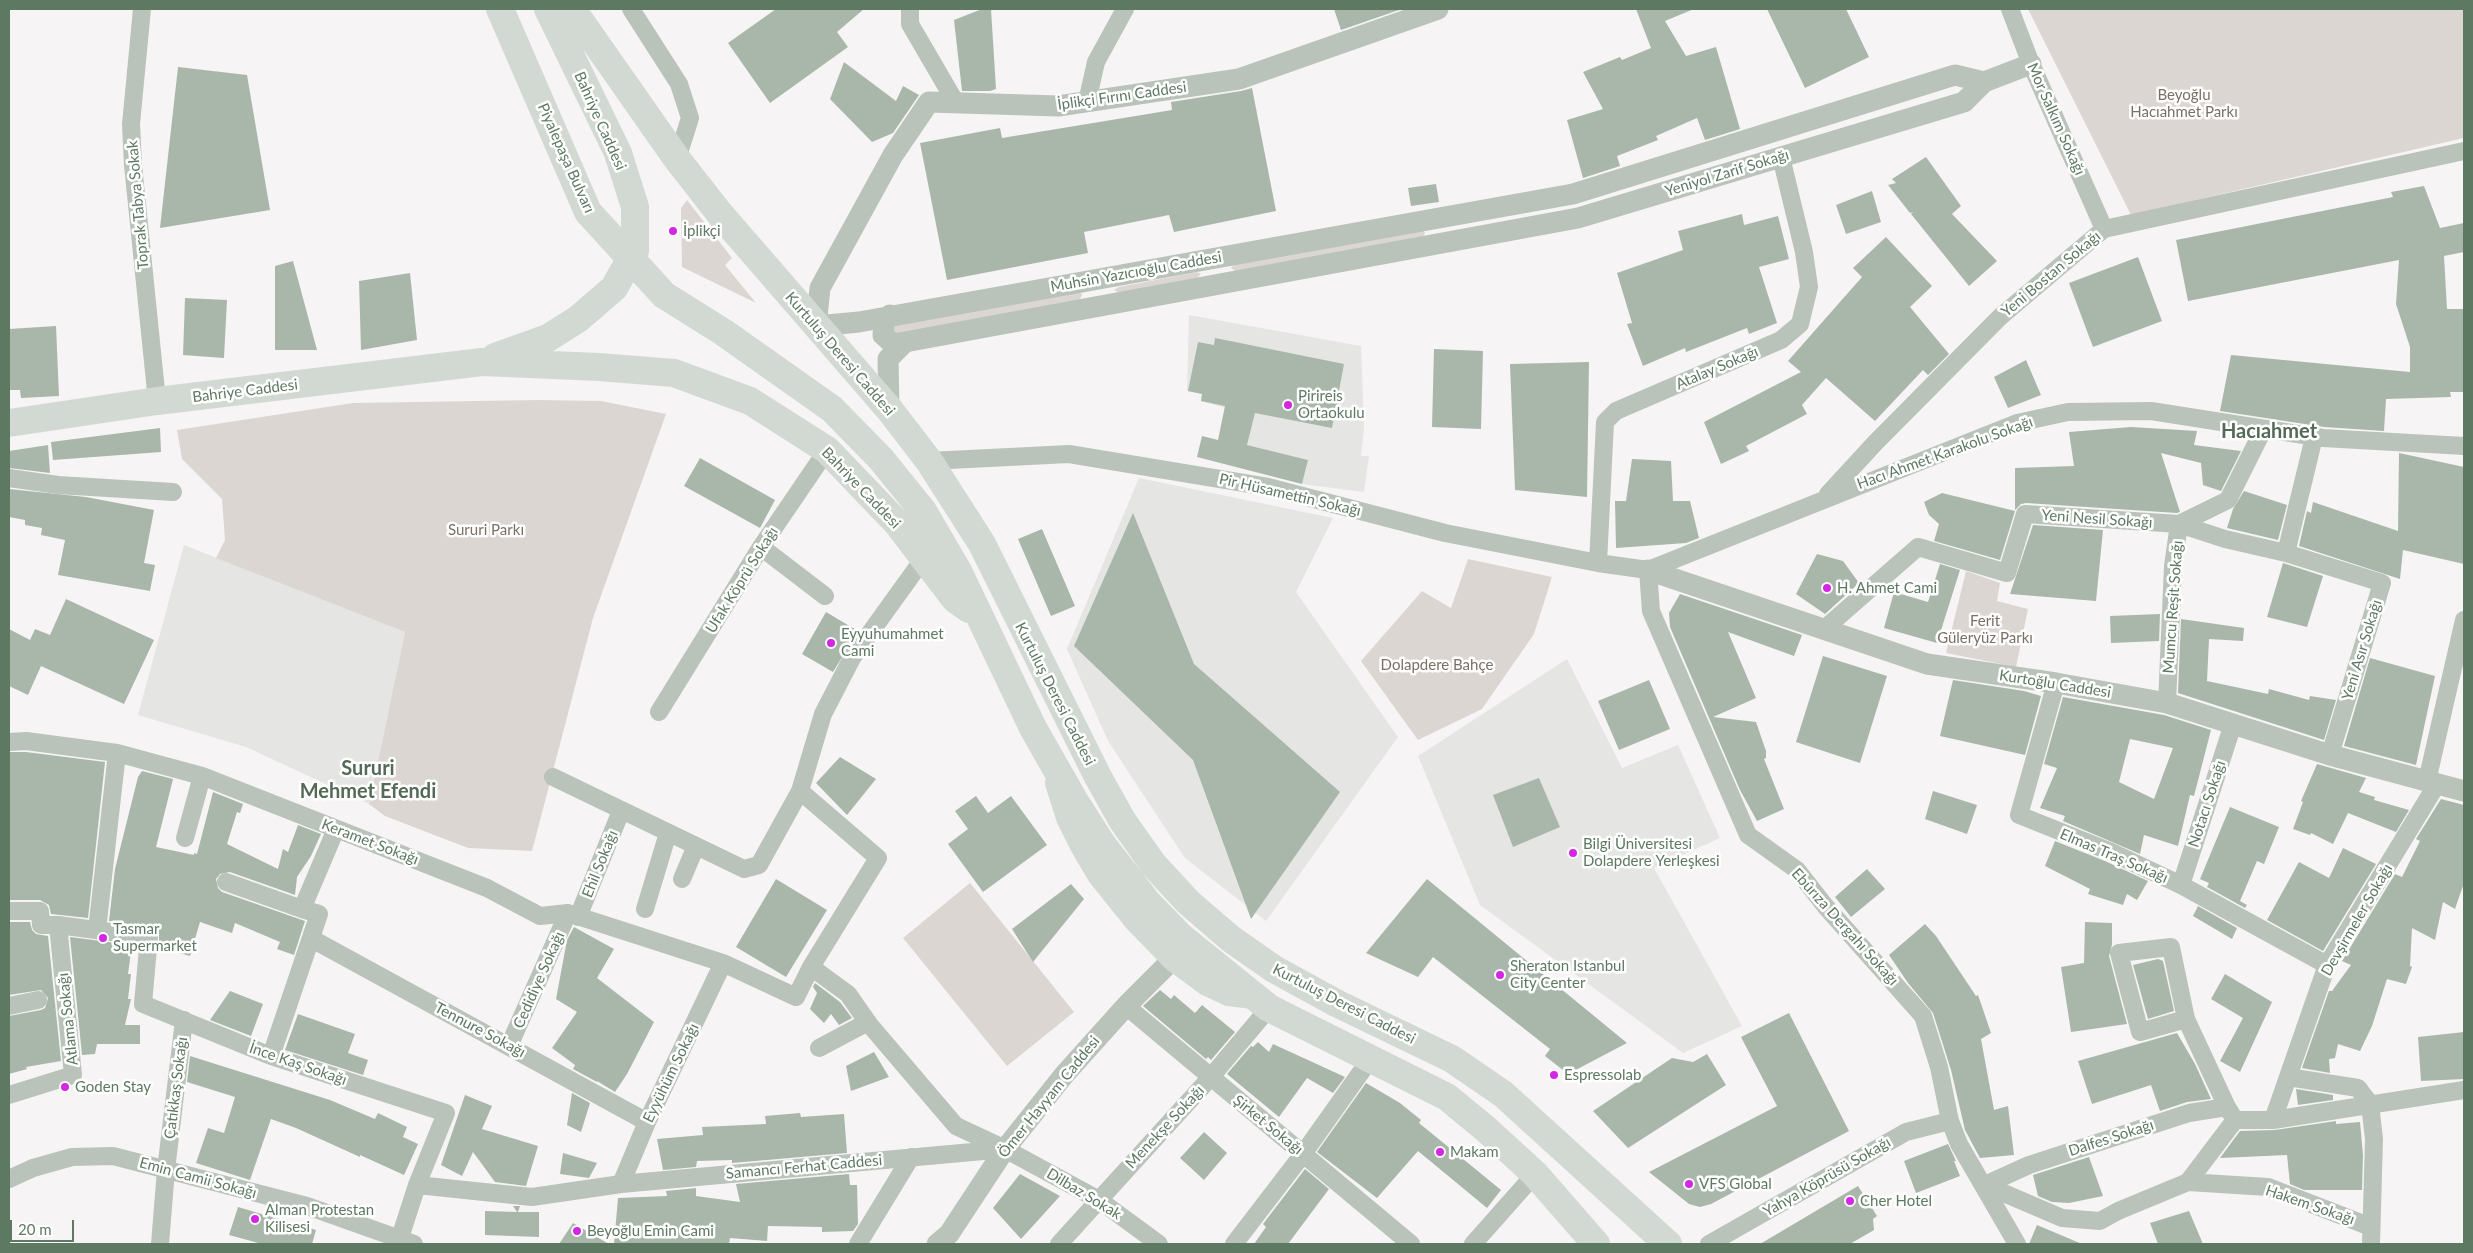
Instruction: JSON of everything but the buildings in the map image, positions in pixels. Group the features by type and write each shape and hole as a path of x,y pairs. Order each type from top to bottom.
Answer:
{"main road":[{"name":"Piyalepaşa Bulvarı","path":"500,9 588,212 664,295 723,332 832,409 880,459 923,511 958,571 979,616"},
{"name":"Bahriye Caddesi","path":"482,362 548,338 578,319 614,288 635,251 635,207 618,153 548,9"},
{"name":"Kurtuluş Deresi Caddesi","path":"572,9 677,158 720,214 889,409 929,461 982,544 1098,777 1122,820 1153,864 1188,902 1231,939 1274,970 1336,1003 1452,1058 1503,1094 1668,1244"},
{"name":"Bahriye Caddesi","path":"9,423 157,401 482,362 599,367 674,373 750,402 827,450 897,523 955,599 979,616"},
{"path":"979,616 1033,728 1102,844 1148,903 1181,937 1261,1002 1447,1097 1488,1130 1535,1174 1596,1244"},
{"path":"1048,755 1068,818 1099,875 1136,921 1173,959 1207,984 1228,994 1261,1002"}],"street":[{"name":"Toprak Tabya Sokak","path":"142,9 131,124 134,175 157,401"},
{"path":"631,9 679,84 690,118 677,158"},
{"path":"910,9 910,24 956,102"},
{"path":"1087,102 1096,62 1125,9"},
{"name":"İplikçi Fırını Caddesi","path":"816,326 820,288 893,155 929,102 1058,106 1239,79 1438,9"},
{"name":"Mor Salkım Sokağı","path":"2010,9 2031,64 2104,229"},
{"name":"Yeniyol Zarif Sokağı","path":"1459,240 1578,218 1964,102 1984,82 2031,64"},
{"name":"Yeniyol Zarif Sokağı","path":"1455,215 1573,194 1955,76 1984,82"},
{"path":"1774,132 1780,157"},
{"name":"Yeni Bostan Sokağı","path":"1825,497 1876,442 2000,317 2104,229 2464,151"},
{"name":"Atalay Sokağı","path":"1598,563 1605,422 1616,411 1781,340 1800,324 1809,287 1804,252 1780,157"},
{"path":"1455,215 1459,240"},
{"name":"Muhsin Yazıcıoğlu Caddesi","path":"816,326 859,322 1455,215"},
{"name":"Muhsin Yazıcıoğlu Caddesi","path":"905,342 1459,240"},
{"path":"1220,257 1222,284"},
{"path":"1099,278 1104,306"},
{"path":"890,315 884,323 883,335 893,344 905,342"},
{"path":"889,409 888,359 905,342"},
{"name":"Hacı Ahmet Karakolu Sokağı","path":"1648,570 1825,497 2017,423 2068,412 2151,411 2314,437 2464,446"},
{"name":"Mumcu Reşit Sokağı","path":"2167,703 2173,566 2179,524 2228,500 2263,430"},
{"path":"2286,553 2314,437"},
{"name":"Ufak Köprü Sokağı","path":"659,712 762,547 827,450"},
{"name":"Pir Hüsamettin Sokağı","path":"929,461 1070,454 1268,487 1445,533 1598,563 1648,570"},
{"path":"9,478 58,485 173,492"},
{"name":"Yeni Nesil Sokağı","path":"1823,630 1918,547 2006,573 2025,514 2179,524"},
{"name":"Yeni Asır Sokağı","path":"2179,524 2225,539 2286,553 2382,583 2330,755"},
{"path":"762,547 825,596"},
{"path":"553,777 744,869 759,864 800,791 823,714 852,658 924,558"},
{"name":"Kurtoğlu Caddesi","path":"1648,570 1927,664 2056,683 2167,703 2330,755 2464,791"},
{"name":"Ebûrıza Dergahı Sokağı","path":"1648,570 1651,611 1748,835 1796,870 1826,907 1923,1016 1939,1067 1950,1121 1959,1144 1985,1185 2017,1244"},
{"name":"Devşirmeler Sokağı","path":"2273,1120 2327,965 2432,783 2464,620"},
{"name":"Elmas Traş Sokağı","path":"2056,683 2019,815 2181,885 2327,965"},
{"name":"Notacı Sokağı","path":"2181,885 2233,724"},
{"name":"Keramet Sokağı","path":"9,742 26,741 117,753 202,776 487,888 540,916 573,915 723,963 796,997 810,967"},
{"path":"9,911 40,911 41,925 58,925 97,930 117,753"},
{"path":"185,838 202,776"},
{"path":"800,791 878,858 810,967 848,994 868,1023 956,1126 1005,1149"},
{"name":"Ehil Sokağı","path":"573,915 622,811"},
{"path":"302,909 336,830"},
{"path":"645,908 668,833"},
{"path":"682,879 696,846"},
{"path":"226,882 320,914 271,1056"},
{"name":"Cedidiye Sokağı","path":"509,1046 573,915"},
{"name":"Atlama Sokağı","path":"9,1095 74,1075 58,925"},
{"name":"İnce Kaş Sokağı","path":"97,930 149,937 143,1004 271,1056 446,1114 417,1185"},
{"name":"Tennure Sokağı","path":"312,939 647,1122"},
{"path":"1985,1185 2062,1218 2100,1221 2118,1210 2188,1182 2231,1114 2186,1019 2171,947 2119,953 2140,1032 2186,1019"},
{"name":"Ömer Hayyam Caddesi","path":"949,1241 1005,1149 1064,1074 1126,1006 1173,959"},
{"name":"Eyyühüm Sokağı","path":"621,1184 647,1122 723,963"},
{"path":"9,1006 38,1000"},
{"name":"Menekşe Sokağı","path":"1059,1244 1210,1078 1261,1002"},
{"name":"Şirket Sokağı","path":"1126,1006 1411,1244"},
{"name":"Çatıkkaş Sokağı","path":"160,1244 166,1170 184,1020"},
{"path":"819,1048 868,1023"},
{"path":"1234,1244 1303,1154 1372,1058"},
{"path":"2288,1077 2358,1088 2370,1104 2374,1139 2371,1244"},
{"name":"Dalfes Sokağı","path":"1985,1185 2029,1165 2189,1113 2231,1114 2273,1120 2464,1090"},
{"name":"Yahya Köprüsü Sokağı","path":"1709,1244 1906,1132 1950,1121"},
{"name":"Samancı Ferhat Caddesi","path":"417,1185 532,1197 621,1184 1005,1149"},
{"name":"Dilbaz Sokak","path":"1005,1149 1099,1200 1159,1244"},
{"name":"Emin Camii Sokağı","path":"9,1179 33,1168 72,1157 113,1156 307,1206 404,1242"},
{"path":"858,1244 911,1157"},
{"path":"1473,1244 1535,1174"},
{"name":"Hakem Sokağı","path":"2188,1182 2268,1187 2371,1226"},
{"path":"404,1242 417,1185"}],"shaded area":[{"name":"Pirireis Ortaokulu","path":"1189,315 1361,346 1364,428 1361,456 1369,456 1364,492 1302,484 1308,460 1247,445 1254,416 1201,401 1202,394 1187,391"},
{"path":"1139,478 1333,518 1296,592 1398,737 1266,921 1185,858 1108,741 1067,649"},
{"path":"184,545 405,632 369,804 246,747 138,715"},
{"name":"Bilgi Üniversitesi Dolapdere Yerleşkesi","path":"1567,659 1622,768 1678,745 1720,838 1654,868 1742,1026 1683,1053 1480,905 1418,756"}],"green space":[{"name":"Beyoğlu Hacıahmet Parkı","path":"2028,9 2464,9 2464,138 2131,215"},
{"path":"687,200 732,258 725,265 756,303 682,267 681,208"},
{"path":"1422,228 1425,233 1422,239 1238,273 1231,268 1235,262"},
{"path":"1197,272 1201,274 1197,278 1120,293 1114,290 1119,287"},
{"path":"1079,290 1082,295 1079,301 894,335 891,324"},
{"name":"Sururi Parkı","path":"601,401 666,414 593,618 532,851 468,848 385,816 369,804 405,632 216,558 225,540 222,499 182,459 177,430 353,403"},
{"name":"Dolapdere Bahçe","path":"1468,559 1552,577 1534,634 1482,709 1418,740 1361,661 1422,591 1451,608"},
{"name":"Ferit Güleryüz Parkı","path":"1966,571 2000,583 1997,601 2028,609 2016,667 1946,653"},
{"path":"970,883 1074,1012 1007,1066 903,938"}],"place":[{"name":"İplikçi","path":"673,231"},
{"name":"Pirireis Ortaokulu","path":"1288,405"},
{"name":"H. Ahmet Cami","path":"1827,588"},
{"name":"Eyyuhumahmet Cami","path":"831,643"},
{"name":"Bilgi Üniversitesi Dolapdere Yerleşkesi","path":"1573,853"},
{"name":"Tasmar Supermarket","path":"103,938"},
{"name":"Sheraton Istanbul City Center","path":"1500,975"},
{"name":"Espressolab","path":"1554,1075"},
{"name":"Goden Stay","path":"65,1087"},
{"name":"Makam","path":"1440,1152"},
{"name":"VFS Global","path":"1689,1184"},
{"name":"Cher Hotel","path":"1850,1201"},
{"name":"Alman Protestan Kilisesi","path":"255,1219"},
{"name":"Beyoğlu Emin Cami","path":"577,1231"}],"district":[{"name":"Hacıahmet","path":"2269,432"},
{"name":"Sururi Mehmet Efendi","path":"368,780"}]}
